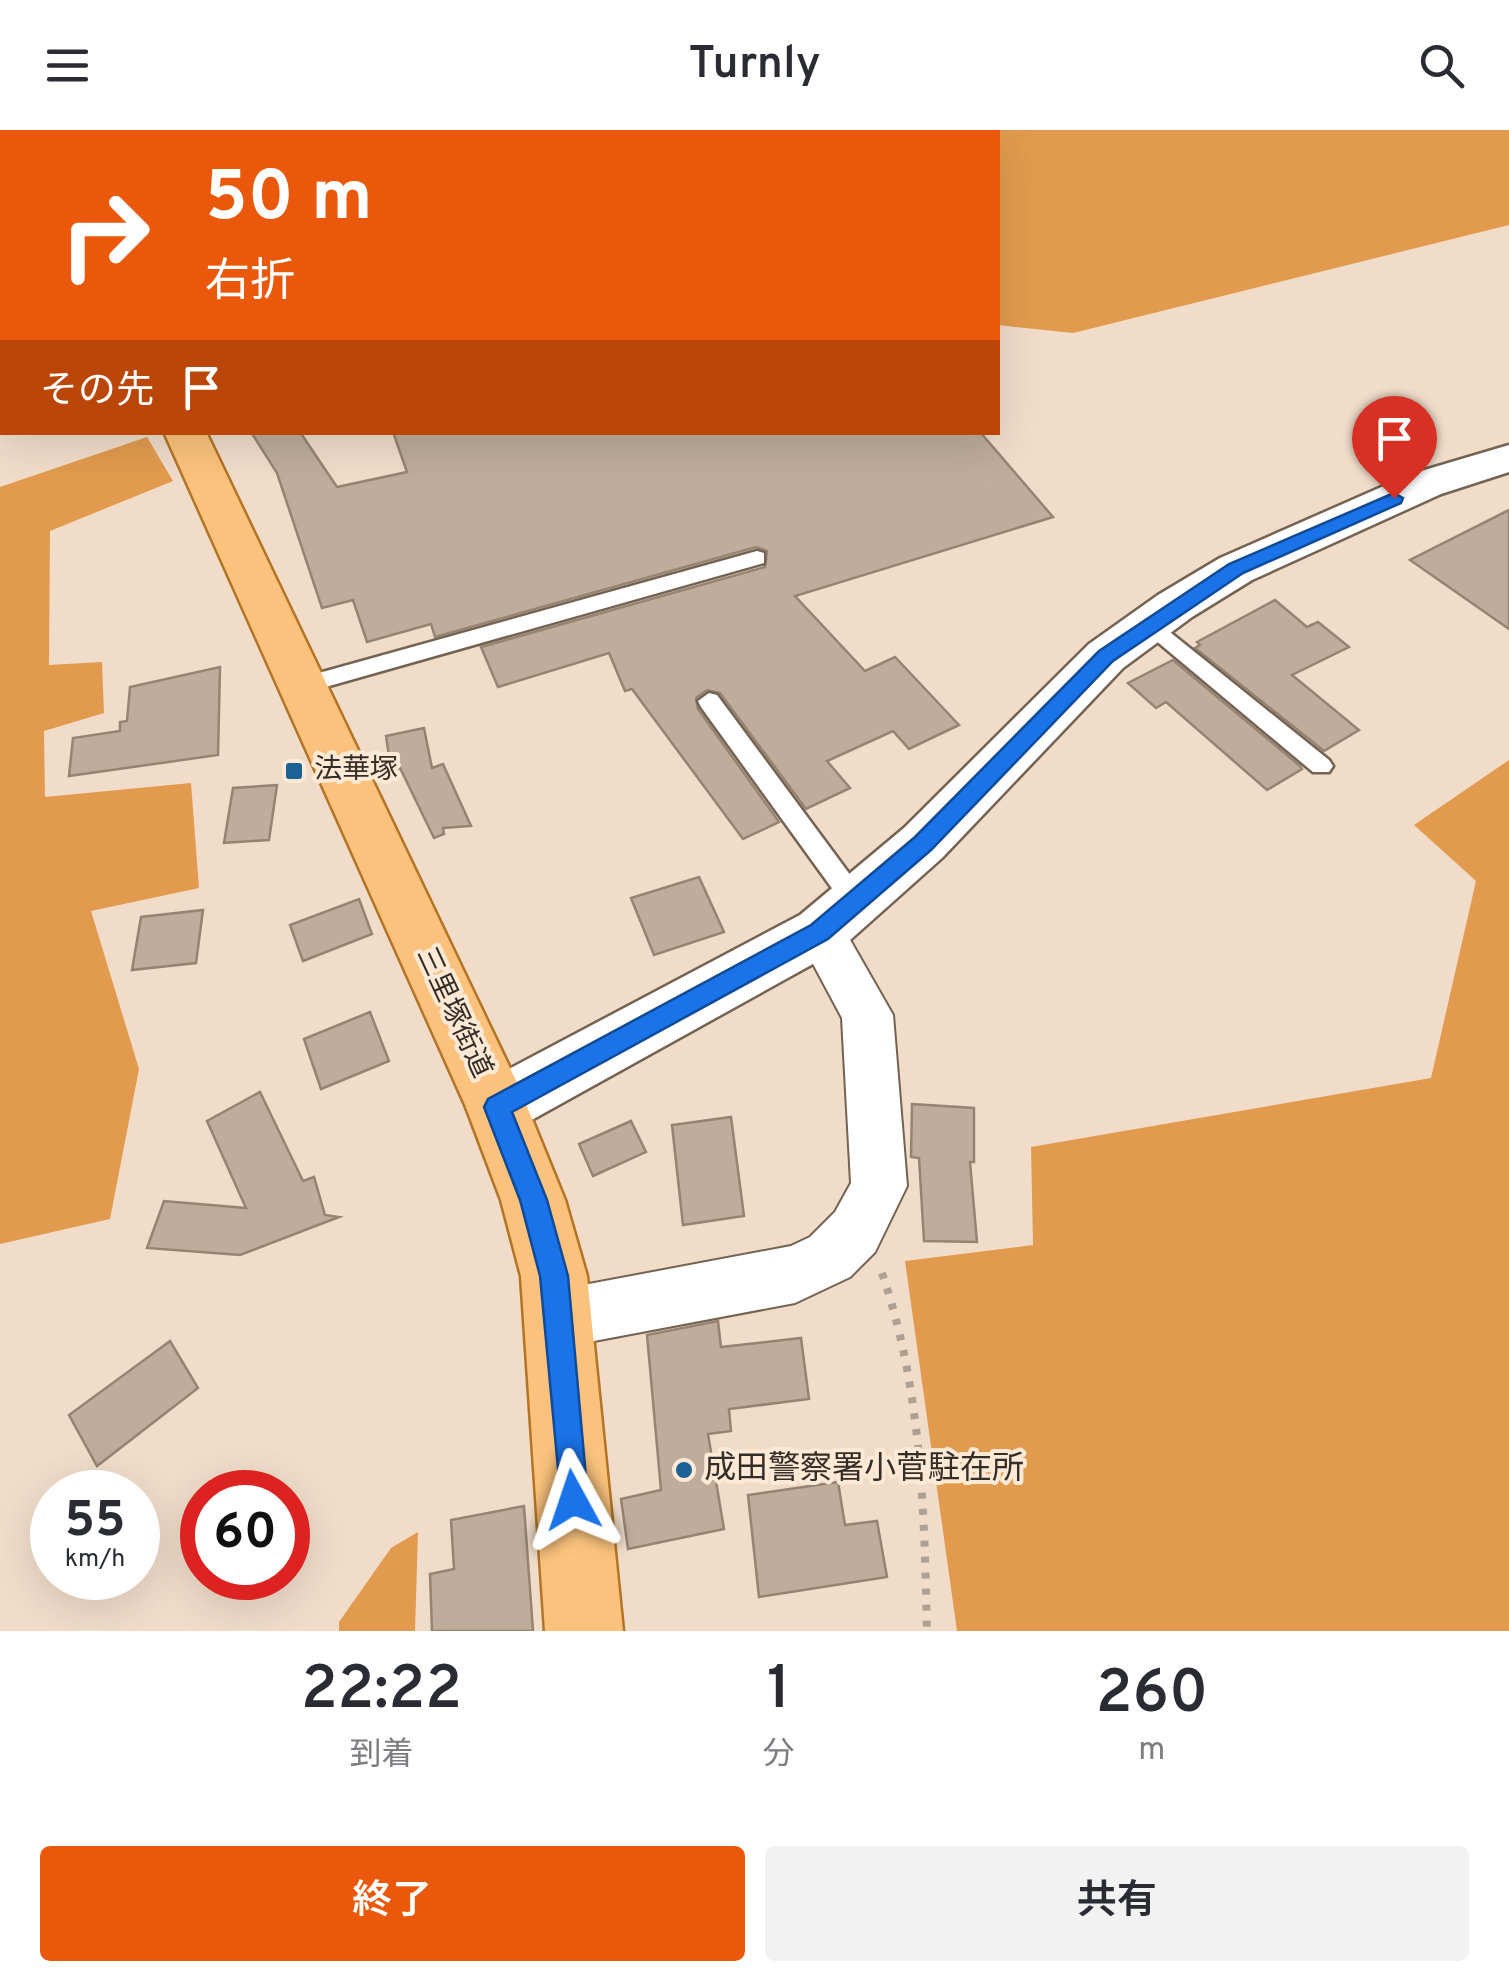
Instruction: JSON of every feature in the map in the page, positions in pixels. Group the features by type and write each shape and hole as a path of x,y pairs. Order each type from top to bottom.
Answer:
{"main road":[{"name":"三里塚街道","path":"186,435 497,1107 533,1200 554,1276 584,1631"}],"street":[{"path":"497,1107 838,917 923,843 1106,656 1150,624 1236,569 1426,484 1509,458"},
{"path":"557,1319 795,1274 830,1257 855,1232 879,1186 877,1104 867,1015 838,917"}],"lane":[{"path":"301,686 756,558"},
{"path":"1150,624 1320,766"},
{"path":"709,701 838,917"}],"path":[{"path":"855,1232 882,1273 903,1327 921,1442 927,1631"}],"shaded area":[{"path":"1000,130 1509,130 1509,225 1073,333 1000,325"},
{"path":"147,437 173,481 50,531 49,665 102,662 104,713 44,731 45,797 191,783 199,888 91,911 139,1069 110,1219 0,1244 0,487"},
{"path":"1509,760 1509,1631 957,1631 905,1261 1033,1245 1031,1147 1431,1078 1476,881 1414,825"},
{"path":"418,1532 415,1631 339,1631 339,1622 391,1548"}],"building":[{"path":"253,435 302,435 337,487 407,472 394,435 983,435 1053,517 795,596 865,671 895,657 959,725 909,749 893,731 827,761 850,788 806,809 720,693 707,690 696,698 698,709 779,822 743,839 632,689 625,691 609,653 498,687 481,647 765,567 767,551 756,547 435,637 431,624 367,642 353,600 322,608 277,473"},
{"path":"1509,510 1509,629 1410,560"},
{"path":"1275,600 1307,627 1318,622 1349,647 1292,675 1359,730 1324,751 1195,648 1200,645 1197,642"},
{"path":"1173,660 1302,769 1267,790 1166,702 1156,708 1128,683"},
{"path":"220,667 218,755 69,776 73,738 120,731 120,722 127,721 130,687"},
{"path":"424,728 432,768 443,764 471,826 443,828 444,834 434,838 400,768 391,770 386,736"},
{"path":"277,785 269,840 224,843 233,788"},
{"path":"699,877 724,932 654,955 631,898"},
{"path":"359,899 372,934 303,961 290,925"},
{"path":"203,910 196,963 132,970 141,917"},
{"path":"370,1012 389,1061 321,1089 304,1039"},
{"path":"260,1092 303,1181 314,1177 325,1215 339,1217 240,1255 147,1248 164,1201 246,1208 207,1121"},
{"path":"912,1104 974,1108 974,1162 970,1162 977,1242 924,1241 919,1158 911,1157"},
{"path":"731,1117 744,1216 683,1225 672,1125"},
{"path":"631,1121 646,1152 593,1176 579,1144"},
{"path":"718,1321 721,1347 801,1338 809,1399 729,1409 731,1431 708,1434 724,1529 628,1549 621,1499 661,1490 647,1335"},
{"path":"170,1341 198,1388 97,1466 69,1415"},
{"path":"838,1482 845,1525 877,1521 887,1577 759,1597 748,1495"},
{"path":"524,1506 533,1631 432,1631 430,1574 454,1569 451,1520"}],"place":[{"name":"法華塚","path":"294,771"},
{"name":"成田警察署小菅駐在所","path":"684,1470"}],"route":[{"path":"573,1500 554,1276 520,1160 497,1107 690,1006 820,932 923,843 1106,656 1175,606 1236,569 1394,498"}]}
